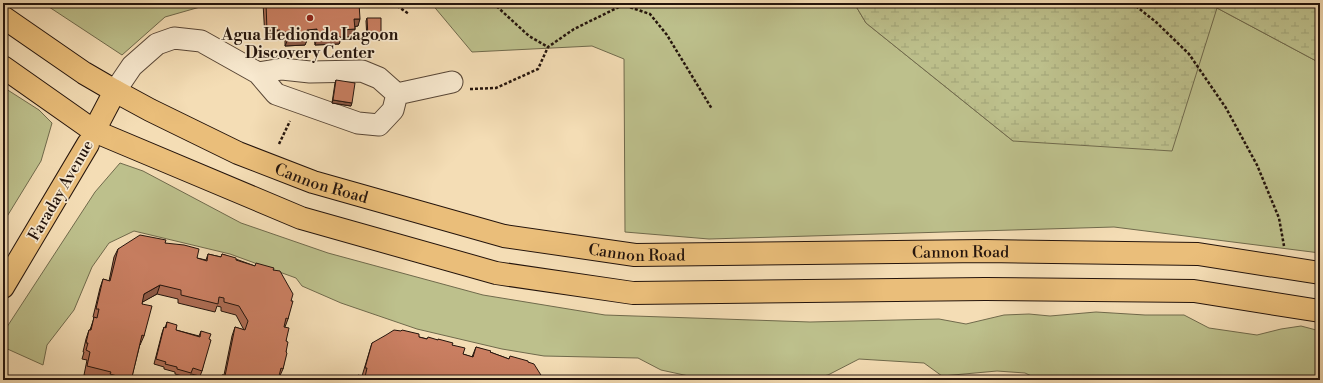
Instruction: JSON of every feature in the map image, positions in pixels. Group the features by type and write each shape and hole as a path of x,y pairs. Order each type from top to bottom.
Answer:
{"main road":[{"name":"Cannon Road","path":"3,17 84,73 115,92 238,153 313,182 504,236 636,255 985,251 1198,254 1320,273"},
{"path":"3,68 91,138 301,218 496,273 633,293 985,289 1194,291 1320,311"},
{"name":"Faraday Avenue","path":"3,287 91,138 115,92"}],"lane":[{"path":"115,92 132,66 157,44 174,38 201,42 258,73 276,94 358,123 379,125 393,110 397,94"},
{"path":"258,73 282,70 310,72 362,71 379,78 397,94 459,86"}],"path":[{"path":"393,3 409,14"},
{"path":"493,3 529,36 548,47"},
{"path":"1132,3 1156,22 1189,54 1226,108 1257,165 1279,218 1289,268"},
{"path":"459,86 496,88 538,69 548,47 574,29 623,4 650,14 667,35 712,109"},
{"path":"279,144 292,116"}],"green space":[{"path":"43,3 214,3 165,17 122,55"},
{"path":"431,3 854,3 866,23 1013,141 1217,8 1320,63 1320,253 1114,227 709,239 625,232 624,59 592,46 472,52"},
{"path":"854,3 1320,3 1320,63 1217,8 1172,151 1013,141 866,23"},
{"path":"3,87 39,110 52,123 41,161 3,223"},
{"path":"120,163 143,171 241,223 328,253 483,295 605,315 810,322 939,319 966,324 1004,315 1029,314 1050,316 1096,312 1145,315 1184,315 1209,328 1257,335 1301,326 1320,331 1320,380 1040,380 1025,373 997,371 942,376 924,363 859,359 828,375 806,380 707,380 661,370 638,358 544,356 502,349 417,329 341,303 302,286 296,278 230,254 134,231 109,243 92,267 74,310 47,345 43,365 3,347 3,333 95,192"}],"building":[{"name":"Agua Hedionda Lagoon Discovery Center","path":"266,3 359,3 360,19 354,19 355,29 342,30 342,37 317,38 317,29 307,30 308,38 288,39 287,32 280,33 280,30 267,31"},
{"path":"367,18 381,18 381,37 368,37"},
{"path":"336,80 355,83 352,103 333,100"},
{"path":"140,235 166,240 165,243 184,245 199,249 197,258 207,261 208,254 221,257 222,254 255,266 256,263 274,268 273,270 280,271 293,294 291,301 293,301 284,327 289,328 286,341 288,342 287,353 283,369 281,368 278,380 221,380 222,375 225,376 235,327 245,330 248,321 239,306 224,302 224,298 219,297 218,304 181,295 181,290 160,285 144,294 142,304 152,306 144,336 142,335 132,377 128,376 128,379 110,374 111,372 87,366 90,352 86,350 88,343 86,343 94,317 97,318 99,309 96,309 103,279 110,281 118,249"},
{"path":"167,322 177,325 176,330 200,337 201,331 211,334 209,339 211,340 202,371 193,368 191,373 177,369 177,367 165,364 166,362 156,359 164,327 166,328"},
{"path":"394,330 402,330 419,334 419,337 427,339 428,337 453,343 452,345 465,348 463,354 473,357 476,347 491,351 490,352 509,359 510,356 528,361 534,364 544,380 356,380 358,375 365,377 367,368 365,368 372,343"},
{"path":"1000,376 1000,380 970,380 970,377"},
{"path":"1026,379 1027,380 1008,380"}],"place":[{"name":"Agua Hedionda Lagoon Discovery Center","path":"310,18"}]}
